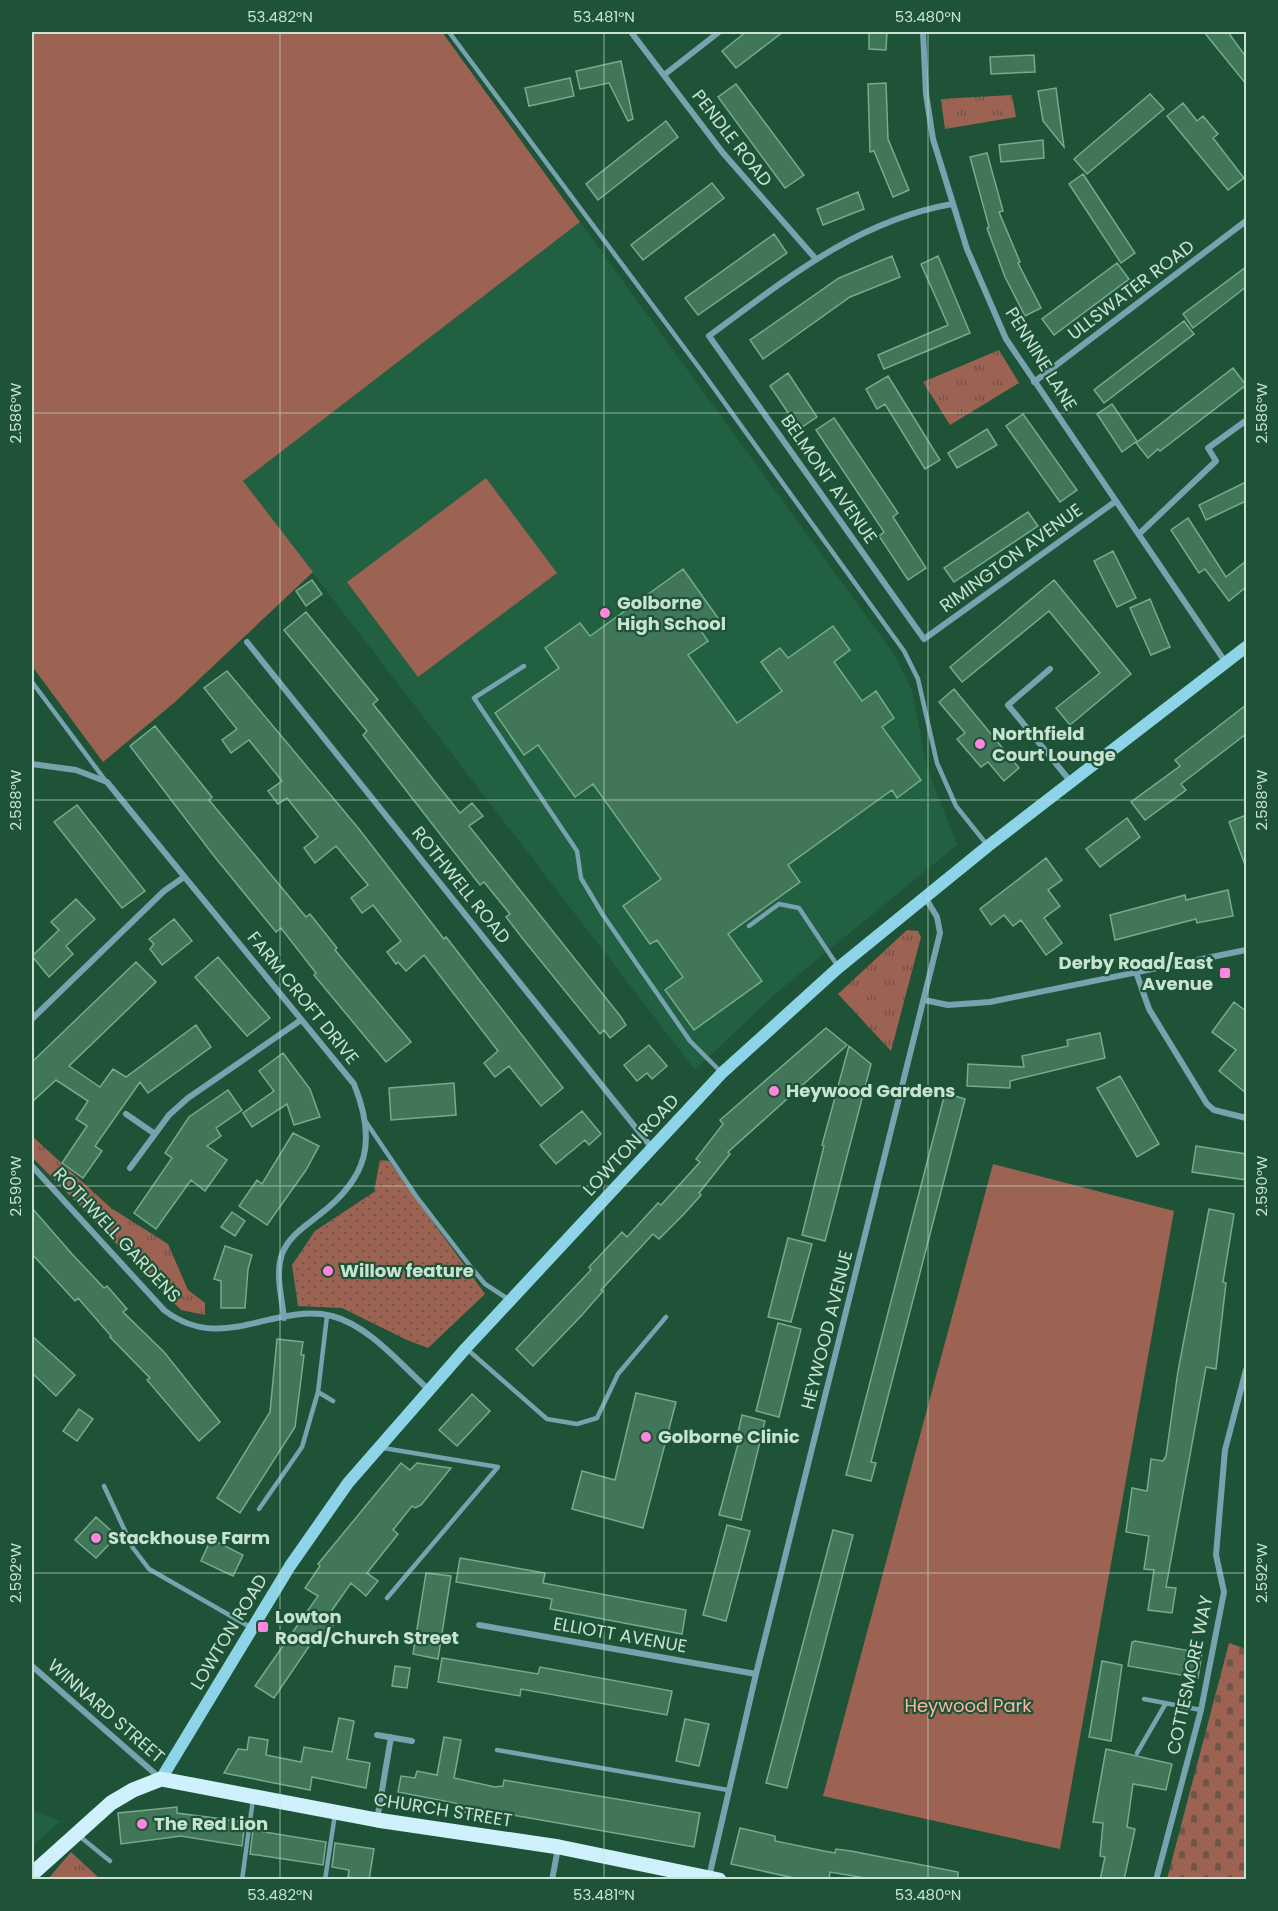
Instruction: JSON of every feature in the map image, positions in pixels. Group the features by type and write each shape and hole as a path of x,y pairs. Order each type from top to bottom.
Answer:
{"main road":[{"name":"LOWTON ROAD","path":"161,1779 290,1566 348,1483 466,1348 722,1073 838,968 925,897 1246,647"},
{"name":"CHURCH STREET","path":"161,1779 377,1820 559,1846 714,1879"},
{"path":"32,1874 123,1795 161,1779"}],"street":[{"name":"PENDLE ROAD","path":"631,32 754,191 815,258"},
{"path":"664,75 719,32"},
{"name":"PENNINE LANE","path":"923,32 926,94 933,139 967,249 1002,330 1034,382 1226,663"},
{"path":"815,258 879,226 952,204"},
{"name":"ULLSWATER ROAD","path":"1034,382 1246,221"},
{"name":"BELMONT AVENUE","path":"815,258 709,336 924,639"},
{"path":"1139,534 1216,461 1208,448 1244,422"},
{"name":"RIMINGTON AVENUE","path":"924,639 1116,501"},
{"name":"ROTHWELL ROAD","path":"247,642 652,1148"},
{"path":"1050,669 1008,705 1071,782"},
{"name":"FARM CROFT DRIVE","path":"32,764 76,770 107,782 354,1084 366,1122 366,1149 357,1177 337,1201 296,1233 282,1256 278,1270 284,1318"},
{"path":"32,1019 164,891 184,877"},
{"name":"HEYWOOD AVENUE","path":"714,1879 728,1790 940,933 937,917 925,897"},
{"path":"924,1000 948,1005 990,1002 1246,950"},
{"path":"1136,972 1149,1009 1207,1104 1223,1113 1246,1118"},
{"path":"130,1168 170,1115 188,1098 301,1020"},
{"path":"126,1114 156,1134"},
{"name":"ROTHWELL GARDENS","path":"33,1170 164,1310 175,1318 213,1329 284,1318 327,1316"},
{"path":"327,1316 354,1326 370,1337 430,1391"},
{"name":"COTTESMORE WAY","path":"1156,1880 1201,1710 1224,1592 1216,1555 1225,1450 1246,1370"},
{"name":"ELLIOTT AVENUE","path":"479,1625 756,1674"},
{"name":"WINNARD STREET","path":"32,1666 161,1779"},
{"path":"377,1735 412,1741"},
{"path":"377,1820 391,1737"},
{"path":"552,1880 559,1846"}],"lane":[{"path":"449,32 703,374 904,651 918,679 937,763 956,806 988,846"},
{"path":"524,666 474,698 578,851 581,878 603,915 690,1041 722,1073"},
{"path":"32,682 107,782"},
{"path":"749,926 779,904 799,908 838,968"},
{"path":"366,1122 416,1196 470,1266 485,1284 511,1301"},
{"path":"259,1509 302,1446 318,1392 327,1316"},
{"path":"466,1348 547,1419 576,1424 597,1418 618,1374 666,1317"},
{"path":"318,1392 333,1401"},
{"path":"380,1447 498,1467 387,1598"},
{"path":"104,1486 112,1509 133,1548 149,1569 252,1629"},
{"path":"1144,1699 1201,1710"},
{"path":"1137,1753 1166,1703"},
{"path":"497,1750 728,1790"},
{"path":"242,1880 253,1797"},
{"path":"325,1880 335,1812"},
{"path":"76,1834 110,1861"}],"shaded area":[{"name":"Golborne High School","path":"580,222 894,654 912,690 926,765 957,845 775,994 695,1070 242,481"},
{"path":"32,1810 60,1821 32,1847"}],"green space":[{"path":"32,32 442,32 580,222 243,481 313,572 175,702 103,762 32,666"},
{"path":"1012,95 1016,117 945,129 941,99"},
{"path":"999,350 1019,383 950,425 923,382"},
{"path":"486,478 557,573 418,677 347,582"},
{"path":"907,930 918,931 921,937 891,1051 838,994"},
{"path":"32,1136 111,1208 168,1244 188,1290 205,1303 205,1315 181,1310 32,1157"},
{"path":"380,1160 389,1161 485,1294 428,1348 342,1308 298,1306 292,1265 315,1231 374,1192"},
{"name":"Heywood Park","path":"993,1164 1174,1211 1060,1849 823,1796"},
{"path":"1229,1643 1246,1649 1246,1879 1167,1879"},
{"path":"71,1852 100,1879 48,1879"}],"building":[{"path":"746,32 783,32 736,68 722,51"},
{"path":"869,32 887,32 886,50 869,49"},
{"path":"1204,32 1228,32 1246,57 1246,84"},
{"path":"1034,55 1035,72 991,74 990,57"},
{"path":"621,61 633,119 628,121 609,83 580,89 576,71"},
{"path":"570,78 574,96 529,106 525,88"},
{"path":"886,83 888,139 909,190 893,197 874,151 870,152 868,84"},
{"path":"736,84 804,175 785,188 718,97"},
{"path":"1056,88 1064,147 1043,121 1038,91"},
{"path":"1150,94 1164,109 1087,174 1074,159"},
{"path":"1183,103 1197,121 1203,116 1218,134 1213,138 1244,178 1228,190 1167,116"},
{"path":"666,121 678,137 598,200 586,184"},
{"path":"1043,140 1044,158 1001,162 999,145"},
{"path":"987,153 1003,211 999,212 1020,262 1018,263 1041,308 1025,316 1005,277 987,228 989,227 970,157"},
{"path":"1083,174 1135,253 1121,263 1069,184"},
{"path":"712,183 724,198 643,260 631,245"},
{"path":"858,192 864,209 823,225 817,209"},
{"path":"774,234 787,253 698,315 685,298"},
{"path":"892,256 900,277 850,297 763,359 750,340 839,278"},
{"path":"938,256 970,333 884,369 878,355 948,325 921,264"},
{"path":"1117,263 1129,279 1054,335 1042,319"},
{"path":"1246,267 1246,287 1193,328 1183,314"},
{"path":"1184,321 1194,334 1104,403 1094,390"},
{"path":"1233,368 1246,385 1148,458 1136,443"},
{"path":"788,373 817,417 799,429 770,386"},
{"path":"888,376 940,460 925,469 885,404 877,409 866,389"},
{"path":"1112,404 1137,441 1122,452 1097,414"},
{"path":"1023,414 1077,490 1060,502 1006,426"},
{"path":"834,418 898,513 893,517 926,568 908,580 879,536 884,532 816,430"},
{"path":"987,429 997,445 957,468 948,453"},
{"path":"1246,482 1246,501 1206,520 1199,505"},
{"path":"1028,512 1038,526 954,582 944,568"},
{"path":"1188,518 1226,577 1246,561 1246,587 1229,601 1205,569 1199,573 1171,530"},
{"path":"1113,551 1136,598 1117,607 1094,561"},
{"path":"683,569 718,618 701,631 708,641 688,655 737,723 782,691 761,662 780,648 788,658 833,626 850,650 834,662 862,701 876,691 894,718 882,727 921,780 897,798 892,790 788,865 800,882 728,934 762,981 694,1030 665,990 683,977 657,940 650,944 623,906 661,879 593,784 575,797 538,745 524,755 495,713 559,668 545,648 580,623 590,636"},
{"path":"312,580 322,594 306,606 296,591"},
{"path":"1054,580 1131,674 1070,725 1056,708 1100,673 1049,611 962,682 950,667"},
{"path":"1150,599 1170,647 1151,655 1130,608"},
{"path":"306,612 378,700 373,704 460,813 472,803 483,816 469,826 626,1025 610,1038 604,1030 600,1034 523,939 506,917 510,914 484,882 480,885 363,735 367,731 284,630"},
{"path":"227,671 359,829 563,1088 541,1106 509,1066 495,1077 484,1063 498,1051 424,955 406,971 398,962 396,964 387,952 401,941 373,905 362,913 351,898 368,885 336,846 315,863 304,848 318,837 287,798 278,804 268,791 282,781 249,740 231,753 222,740 237,729 204,688"},
{"path":"954,689 1019,768 1004,781 988,762 981,767 957,739 965,733 939,702"},
{"path":"1246,705 1246,734 1181,784 1186,790 1145,820 1131,802 1180,766 1175,760"},
{"path":"155,726 212,797 209,800 306,917 310,914 337,948 335,950 411,1042 386,1062 314,975 316,973 281,928 276,932 214,856 130,746"},
{"path":"77,805 145,891 122,908 54,822"},
{"path":"1246,815 1246,864 1245,865 1229,822"},
{"path":"1127,818 1140,837 1100,867 1086,849"},
{"path":"1046,858 1062,880 1048,890 1060,906 1044,918 1062,943 1046,955 1021,920 1013,926 1004,915 991,925 980,909"},
{"path":"1228,890 1233,916 1197,923 1196,919 1115,940 1110,915 1185,895 1186,900"},
{"path":"76,899 95,919 66,946 73,954 49,977 32,956 59,930 51,922"},
{"path":"174,919 192,941 162,965 150,949 154,944 149,939"},
{"path":"218,957 270,1018 247,1036 195,977"},
{"path":"136,962 156,982 69,1066 100,1087 113,1069 126,1077 196,1025 211,1047 148,1093 140,1082 95,1146 102,1151 83,1178 62,1163 87,1126 76,1119 88,1101 56,1080 32,1102 32,1062"},
{"path":"1234,1002 1246,1011 1246,1093 1219,1071 1236,1050 1212,1032"},
{"path":"826,1028 847,1045 728,1152 730,1154 699,1193 701,1195 684,1214 659,1239 653,1234 601,1290 603,1291 582,1315 533,1366 516,1349 591,1270 589,1267 622,1232 627,1237 658,1203 661,1205 700,1162 696,1159 723,1124 720,1120"},
{"path":"1100,1033 1105,1058 1010,1081 1010,1088 967,1086 968,1064 1024,1067 1022,1056 1068,1046 1067,1040"},
{"path":"649,1045 667,1066 652,1079 647,1073 637,1081 624,1065"},
{"path":"849,1046 871,1064 825,1241 802,1235 824,1146 822,1145"},
{"path":"283,1053 310,1089 320,1117 294,1125 287,1104 252,1127 243,1113 274,1091 259,1071"},
{"path":"1120,1076 1159,1144 1137,1157 1097,1088"},
{"path":"454,1083 456,1115 391,1120 389,1088"},
{"path":"228,1090 242,1110 216,1128 221,1136 207,1146 227,1160 205,1191 191,1180 156,1229 134,1213 172,1158 165,1153 189,1117"},
{"path":"945,1093 965,1099 871,1462 876,1463 871,1481 846,1475"},
{"path":"582,1111 601,1134 589,1145 585,1140 556,1164 540,1145"},
{"path":"293,1133 319,1146 306,1170 267,1225 239,1206 257,1180 262,1184"},
{"path":"1196,1146 1246,1154 1246,1180 1192,1172"},
{"path":"32,1208 104,1288 107,1286 127,1309 123,1312 164,1352 220,1422 199,1441 147,1380 150,1378 110,1337 78,1298 75,1301 32,1254"},
{"path":"1209,1209 1234,1214 1223,1282 1226,1283 1216,1369 1206,1367 1166,1587 1176,1588 1172,1613 1148,1610 1154,1570 1144,1569 1149,1536 1126,1532 1132,1488 1147,1491 1151,1459 1163,1461 1166,1456 1178,1371"},
{"path":"232,1212 245,1221 235,1236 221,1227"},
{"path":"788,1238 812,1244 791,1322 768,1317"},
{"path":"225,1246 252,1255 248,1269 245,1308 221,1308 221,1281 214,1279"},
{"path":"778,1323 801,1329 779,1417 756,1411"},
{"path":"32,1336 75,1375 56,1396 32,1373"},
{"path":"277,1339 303,1342 301,1355 304,1355 295,1427 240,1513 217,1498 270,1412"},
{"name":"Golborne Clinic","path":"636,1393 676,1402 643,1528 572,1509 582,1471 615,1480"},
{"path":"472,1394 490,1411 457,1446 439,1430"},
{"path":"79,1409 93,1419 77,1441 63,1431"},
{"path":"742,1415 765,1421 741,1520 719,1515 741,1433 738,1432"},
{"path":"401,1463 410,1470 417,1463 451,1468 421,1505 415,1508 412,1506 393,1530 398,1534 367,1573 378,1581 366,1596 351,1583 330,1613 338,1618 325,1638 318,1633 274,1698 255,1686 318,1596 305,1588 320,1566 318,1564"},
{"name":"Stackhouse Farm","path":"96,1517 117,1536 96,1558 75,1540"},
{"path":"727,1525 750,1531 726,1621 703,1615"},
{"path":"833,1530 853,1535 787,1788 766,1783"},
{"path":"211,1539 243,1555 233,1576 201,1561"},
{"path":"460,1558 545,1573 543,1583 686,1610 682,1634 550,1609 552,1599 456,1582"},
{"path":"426,1573 451,1576 438,1659 413,1654"},
{"path":"1132,1642 1202,1653 1198,1678 1128,1666"},
{"path":"442,1658 538,1674 540,1667 672,1691 667,1715 521,1689 520,1696 438,1682"},
{"path":"1102,1661 1122,1665 1111,1741 1089,1737"},
{"path":"395,1666 410,1668 407,1688 392,1686"},
{"path":"339,1718 354,1721 347,1759 370,1763 366,1788 312,1777 310,1790 224,1773 238,1749 247,1750 249,1737 268,1740 266,1755 301,1762 304,1747 332,1752"},
{"path":"685,1719 709,1724 699,1766 676,1761"},
{"path":"444,1737 461,1740 454,1778 495,1787 503,1786 504,1780 700,1813 694,1847 489,1811 488,1817 459,1811 460,1804 398,1792 401,1776 415,1778 417,1771 437,1775"},
{"path":"1106,1749 1172,1764 1166,1790 1133,1784 1127,1827 1135,1829 1124,1880 1100,1880 1105,1857 1100,1856 1103,1823 1093,1822"},
{"path":"177,1807 177,1813 245,1822 242,1846 181,1836 121,1844 118,1813"},
{"path":"740,1828 775,1836 775,1841 824,1851 835,1853 836,1849 851,1851 958,1872 958,1880 877,1880 830,1872 829,1880 803,1880 731,1864"},
{"path":"253,1830 326,1842 323,1865 250,1854"},
{"path":"335,1843 374,1849 369,1880 348,1877 349,1870 332,1867"}],"place":[{"name":"Golborne High School","path":"605,613"},
{"name":"Northfield Court Lounge","path":"980,744"},
{"name":"Derby Road/East Avenue","path":"1225,973"},
{"name":"Heywood Gardens","path":"774,1091"},
{"name":"Willow feature","path":"328,1271"},
{"name":"Golborne Clinic","path":"646,1437"},
{"name":"Stackhouse Farm","path":"96,1538"},
{"name":"Lowton Road/Church Street","path":"263,1627"},
{"name":"The Red Lion","path":"142,1824"}]}
